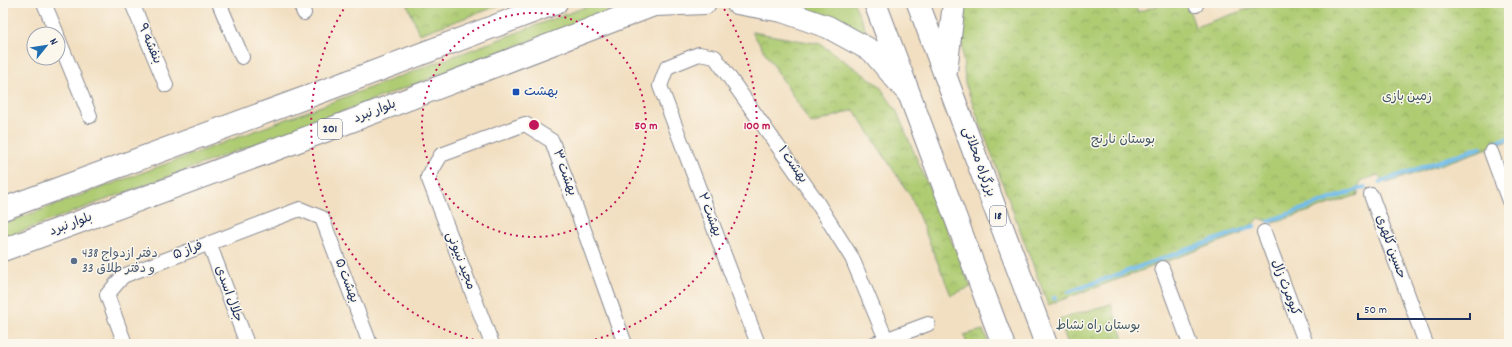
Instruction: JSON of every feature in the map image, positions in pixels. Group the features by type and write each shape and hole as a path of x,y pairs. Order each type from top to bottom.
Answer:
{"main road":[{"path":"3,209 556,3"},
{"name":"بلوار نبرد","path":"3,250 325,131 657,4 705,3"},
{"path":"737,3 782,11 828,27 872,51 909,94"},
{"path":"875,3 1003,344"},
{"name":"بزرگراه محلاتی","path":"918,3 1046,344"},
{"path":"945,74 954,3"}],"street":[{"path":"44,3 53,26"},
{"name":"بنفشه ۹","path":"132,3 166,85"},
{"path":"219,3 242,57"},
{"name":"بهشت ۱","path":"660,86 667,67 699,54 715,56 813,196 852,258 883,342"},
{"path":"66,58 90,116"},
{"name":"بهشت ۲","path":"660,86 758,344"},
{"name":"بهشت ۳","path":"428,177 441,155 525,124 552,141 625,344"},
{"path":"1491,152 1509,202"},
{"name":"مجید نبیونی","path":"428,177 492,344"},
{"name":"حسین کلهری","path":"1370,195 1426,344"},
{"name":"فراز ۵","path":"125,344 107,295 123,276 300,209 322,218"},
{"name":"بهشت ۵","path":"322,218 370,344"},
{"name":"کیومرث زال","path":"1264,232 1306,344"},
{"name":"جلال اسدی","path":"209,243 247,344"},
{"path":"1162,268 1190,344"},
{"path":"883,342 928,324"}],"green space":[{"path":"407,3 507,3 419,34"},
{"path":"596,3 630,3 3,238 3,224"},
{"path":"782,3 854,3 870,41"},
{"name":"بوستان نارنج","path":"963,3 1135,3 1138,12 1165,3 1187,3 1195,27 1265,3 1509,3 1509,141 1387,183 1378,175 1360,181 1358,195 1273,223 1259,218 1241,234 1048,305 965,83 960,20"},
{"path":"752,32 820,44 879,85 897,112 971,287 951,295 911,197 854,110 811,124"},
{"name":"بوستان راه نشاط","path":"1111,304 1125,344 1068,344 1059,319"},
{"path":"983,330 989,344 967,344 964,335"}],"waterway":[{"path":"1496,142 1509,138"},
{"path":"1380,182 1481,147"},
{"path":"1269,221 1365,187"},
{"path":"1069,292 1254,226"}],"place":[{"name":"بهشت","path":"516,92"},
{"name":"دفتر ازدواج 438 و دفتر طلاق 33","path":"74,261"}],"park label":[{"name":"زمین بازی","path":"1407,97"}]}
